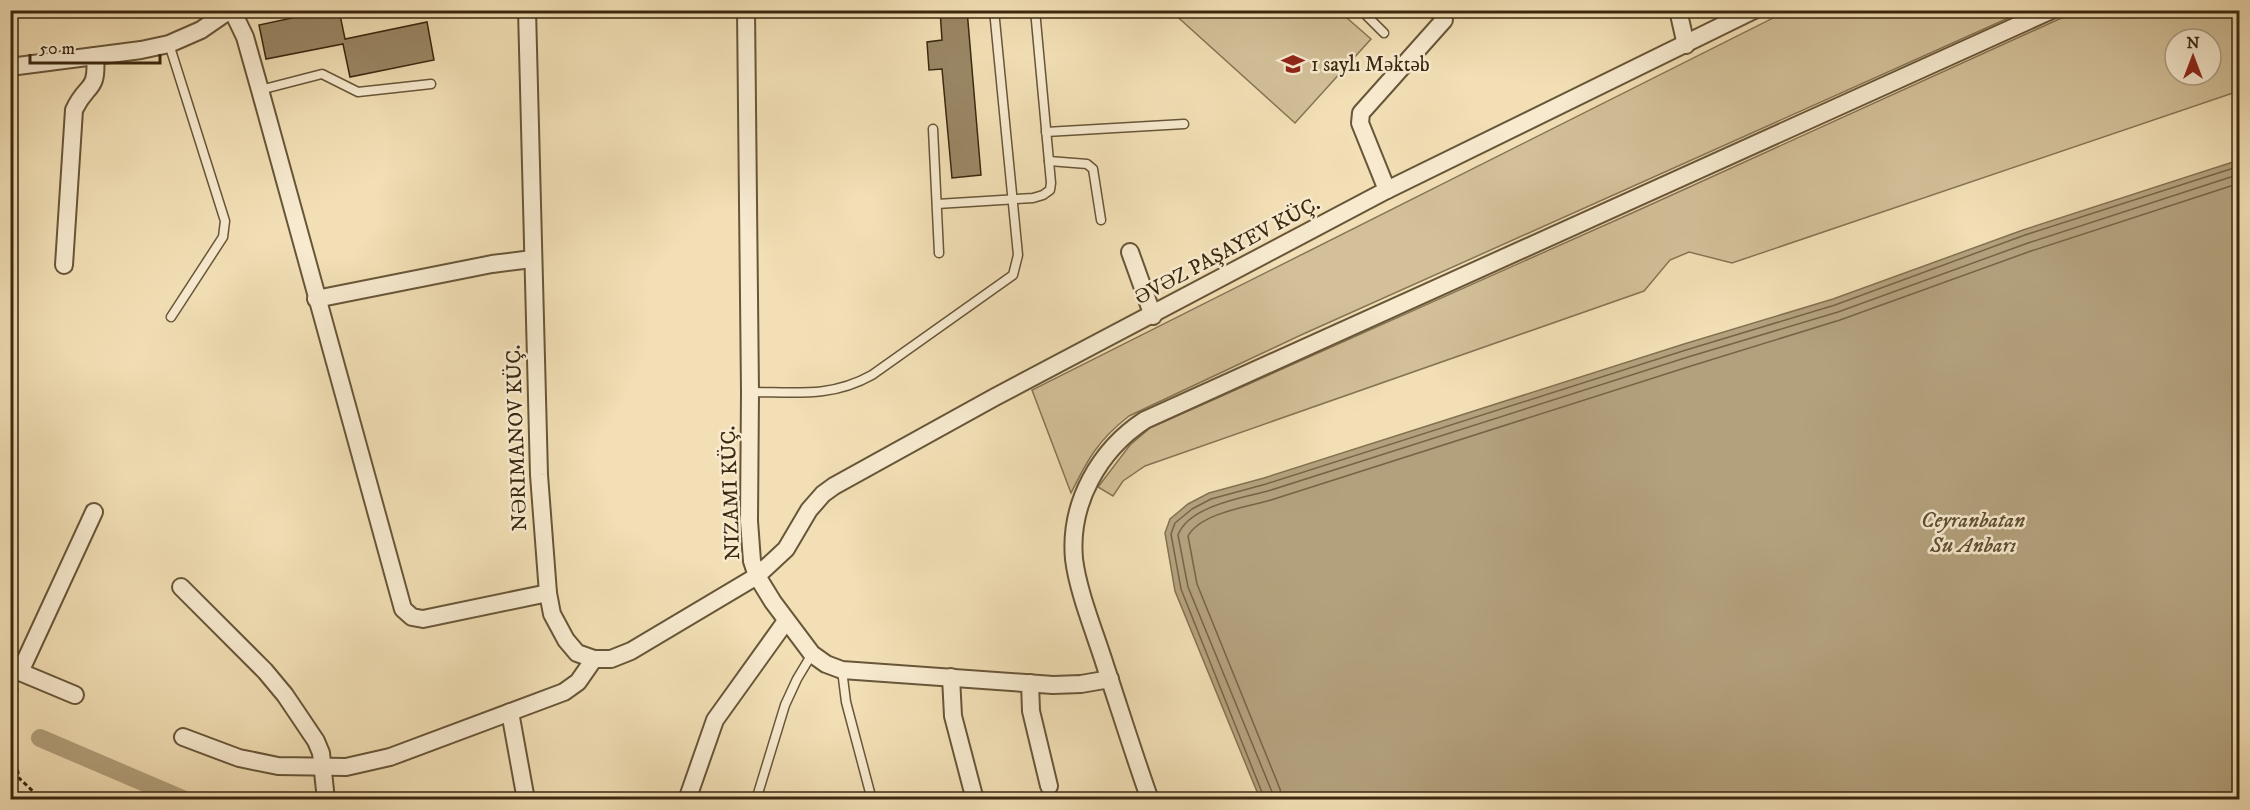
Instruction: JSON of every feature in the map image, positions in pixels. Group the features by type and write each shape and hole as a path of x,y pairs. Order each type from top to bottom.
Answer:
{"street":[{"path":"10,67 141,50 169,44 201,30 231,10 244,37 260,90 316,299 404,609 412,618 423,619 548,594"},
{"name":"NƏRIMANOV KÜÇ.","path":"527,10 539,475 548,594 552,614 566,640 577,652 594,659"},
{"name":"NIZAMI KÜÇ.","path":"746,10 749,521 752,561 757,576 786,621 813,654 826,664 842,670 1030,683 1081,684 1110,679"},
{"path":"1678,10 1686,45"},
{"name":"ƏVƏZ PAŞAYEV KÜÇ.","path":"757,576 786,549 809,510 823,494 834,486 995,397 1153,316 1388,190 1754,10"},
{"path":"1150,800 1078,580 1074,561 1075,525 1087,486 1101,460 1128,431 1145,420 2052,10"},
{"path":"1388,190 1360,123 1361,113 1444,20"},
{"path":"64,265 74,110 79,100 94,84 95,56"},
{"path":"1130,252 1153,316"},
{"path":"316,299 492,264 532,259"},
{"path":"75,695 15,670 94,512"},
{"path":"183,737 240,758 278,766 346,767 390,757 564,692 578,682 594,659 611,659 631,651 757,576"},
{"path":"181,587 265,671 285,695 316,741 321,753 326,800"},
{"path":"687,800 715,720 786,621"},
{"path":"951,677 953,716 975,800"},
{"path":"1030,683 1031,711 1049,786"},
{"path":"510,712 526,800"}],"lane":[{"path":"750,392 826,392 855,385 1013,275 1018,255 994,10"},
{"path":"937,204 1012,201 1043,195 1050,190 1035,10"},
{"path":"1361,10 1384,33"},
{"path":"169,44 225,221 223,237 171,318"},
{"path":"260,90 322,74 358,92 431,84"},
{"path":"1046,132 1184,124"},
{"path":"933,129 939,253"},
{"path":"1049,161 1087,164 1093,169 1101,220"},
{"path":"756,800 785,705 797,679 813,654"},
{"path":"842,670 846,702 872,800"}],"path":[{"path":"15,670 12,735 19,778 44,800"}],"shaded area":[{"path":"2079,10 2239,11 2239,91 1732,263 1689,252 1670,260 1644,291 1145,466 1123,481 1113,496 1098,487 1130,445 1150,428"},
{"path":"1171,11 1339,11 1371,39 1295,123"},
{"path":"1787,11 2024,11 1301,335 1129,416 1109,433 1095,451 1071,493 1032,390"}],"water":[{"name":"Ceyranbatan Su Anbarı","path":"2239,160 2239,799 1260,799 1175,591 1165,533 1170,519 1188,504 1209,493 1264,478 1833,299 2023,230"}],"building":[{"path":"329,10 339,10 345,39 427,22 434,60 350,77 343,44 266,59 259,25"},
{"path":"940,10 967,10 981,175 952,178 942,69 929,70 927,42 942,40"}],"waterway":[{"path":"40,738 185,800"}],"place":[{"name":"1 saylı Məktəb","path":"1293,64"}]}
